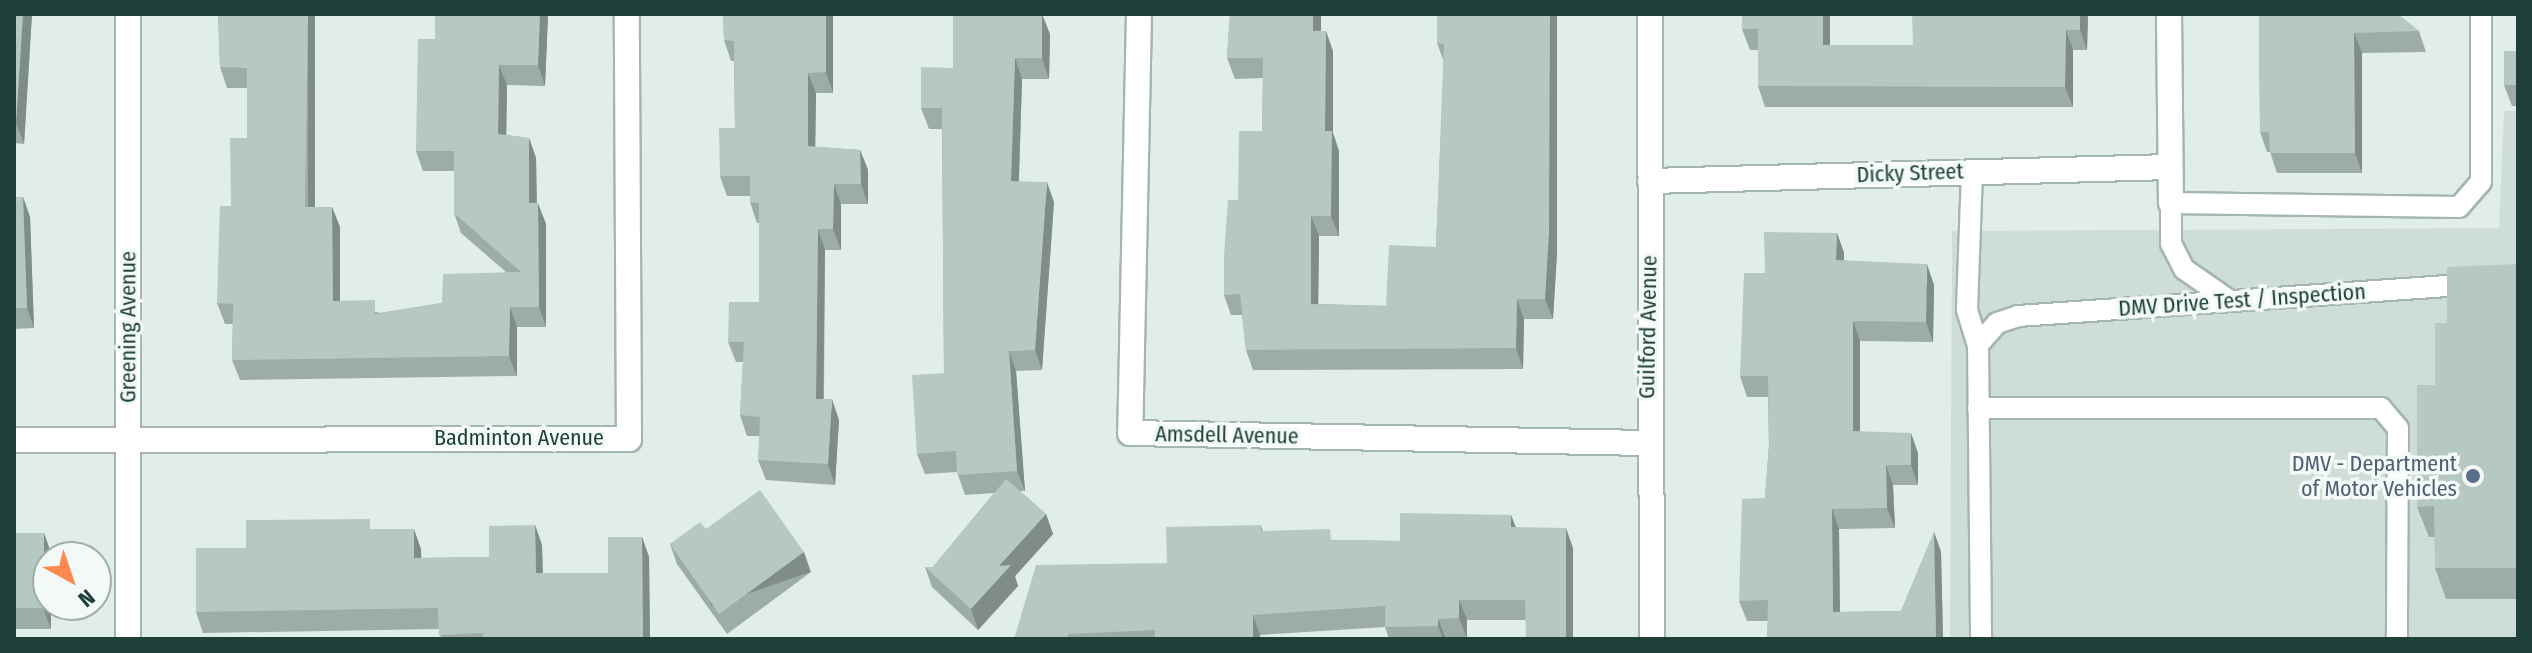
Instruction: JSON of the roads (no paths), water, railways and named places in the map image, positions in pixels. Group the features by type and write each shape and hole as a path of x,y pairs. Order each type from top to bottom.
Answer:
{"street":[{"name":"Greening Avenue","path":"128,14 128,639"},
{"name":"Badminton Avenue","path":"128,435 629,439 627,14"},
{"name":"Amsdell Avenue","path":"1139,14 1130,433 1647,443"},
{"name":"Guilford Avenue","path":"1650,14 1647,443 1652,639"},
{"path":"2169,14 2171,203"},
{"name":"Dicky Street","path":"1650,181 2170,167"},
{"path":"14,440 128,435"}],"lane":[{"path":"2230,301 2184,269 2171,244 2171,203 2459,207 2481,182 2481,14"},
{"path":"1972,172 1967,310 1978,345 1981,639"},
{"name":"DMV Drive Test / Inspection","path":"1978,345 1997,323 2018,316 2518,281"},
{"path":"1978,408 2381,408 2398,428 2397,639"}],"place":[{"name":"DMV - Department of Motor Vehicles","path":"2473,476"}]}
